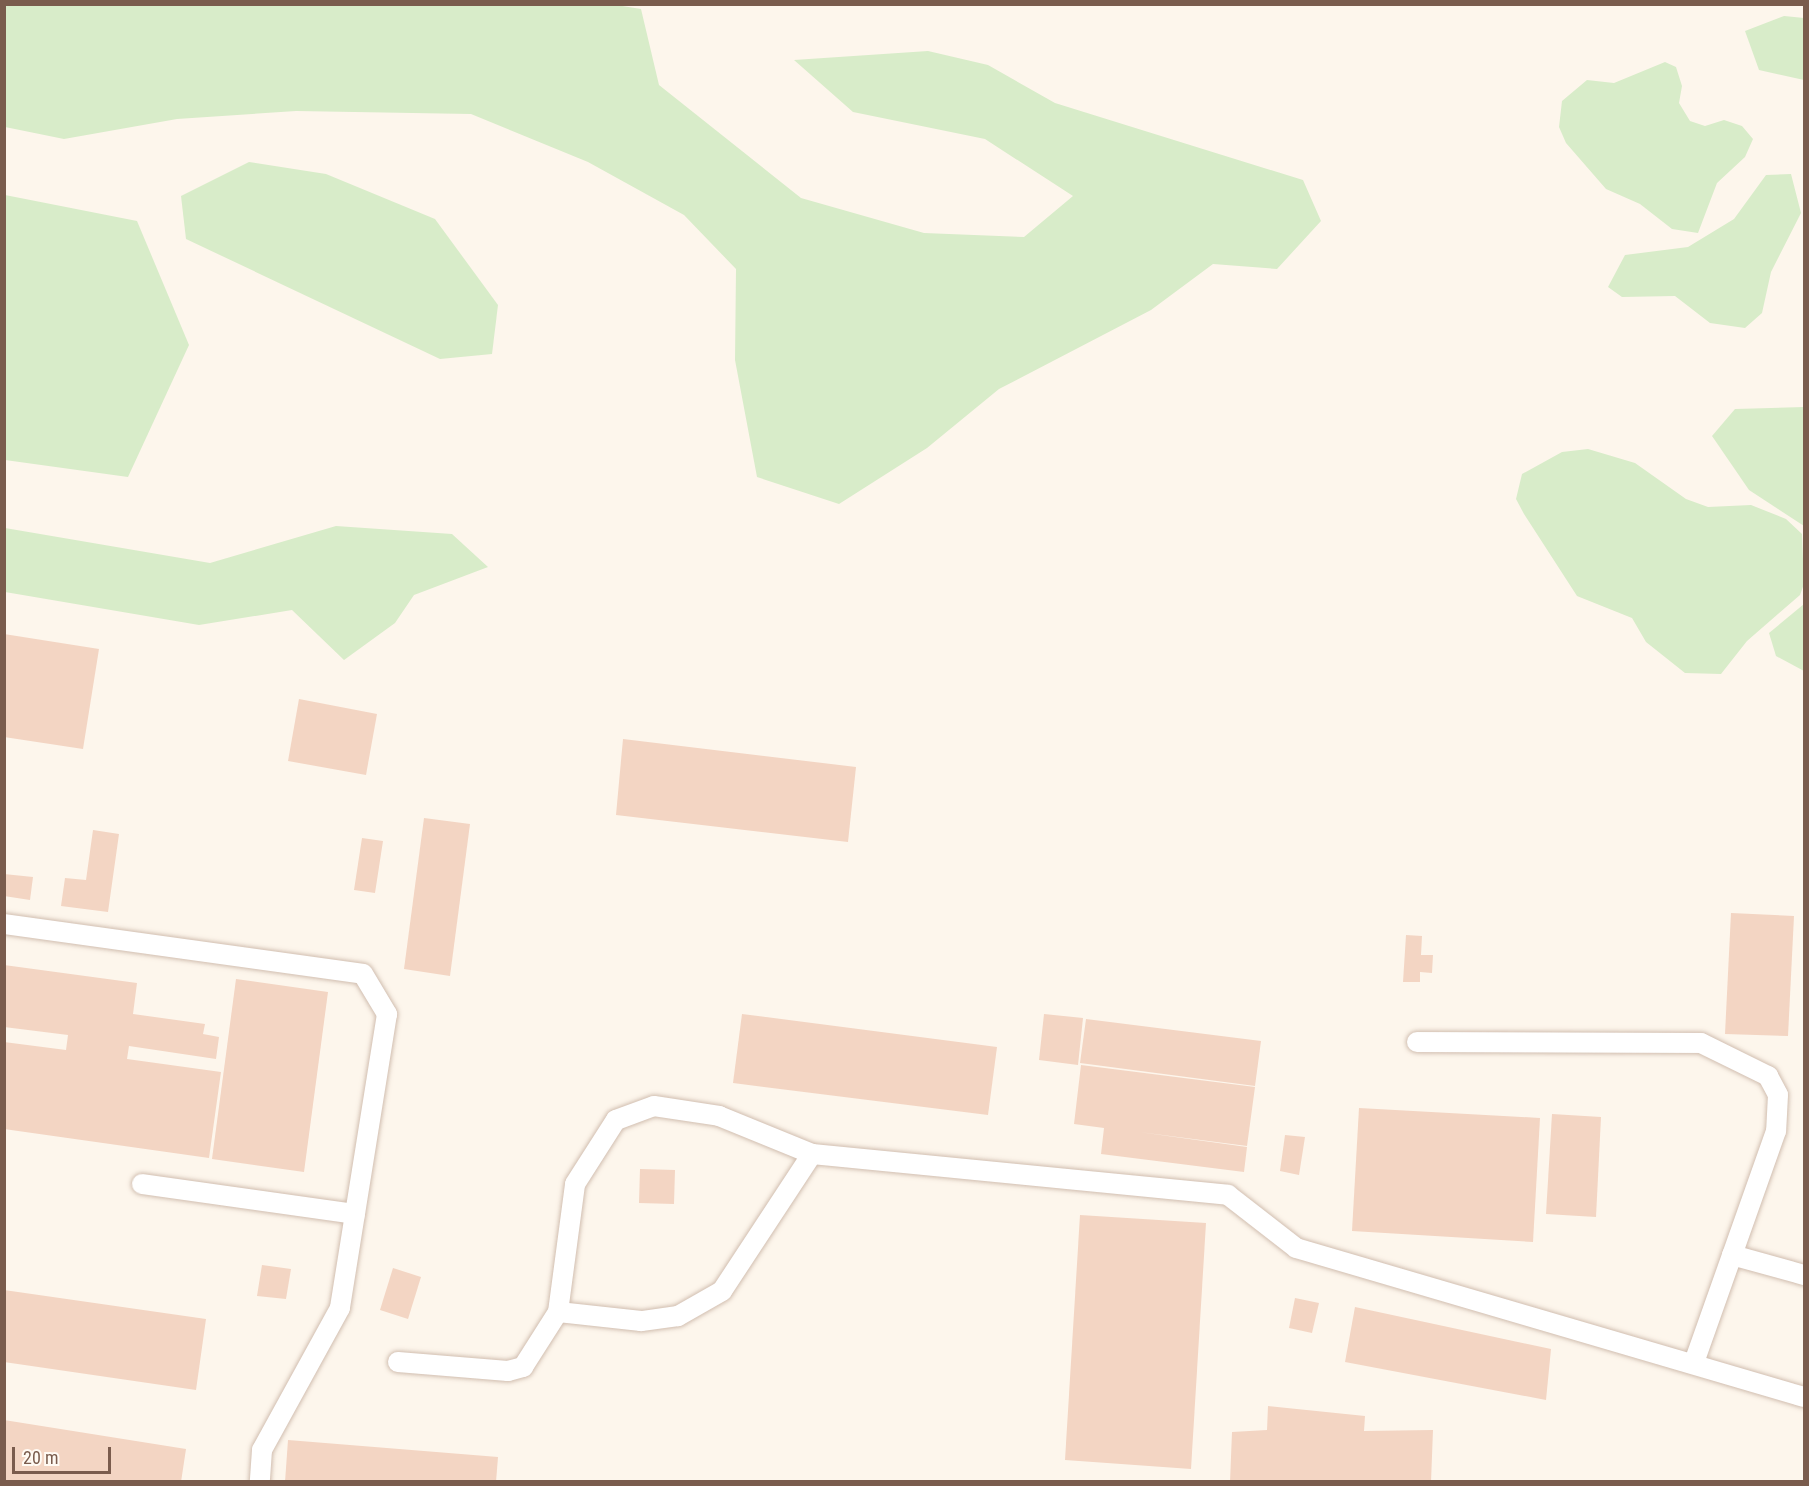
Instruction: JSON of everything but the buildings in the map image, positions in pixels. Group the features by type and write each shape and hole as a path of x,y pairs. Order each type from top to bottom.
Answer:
{"lane":[{"path":"4,924 363,974 387,1014 340,1308 262,1450 260,1482"},
{"path":"1417,1042 1701,1042 1768,1076 1778,1095 1776,1131 1694,1363"},
{"path":"398,1362 508,1371 523,1367 558,1312 575,1184 616,1120 654,1106 719,1116 812,1154 1228,1196 1296,1248 1804,1397"},
{"path":"558,1312 641,1321 678,1316 722,1291 812,1154"},
{"path":"142,1184 355,1214"},
{"path":"1732,1255 1804,1275"}],"green space":[{"path":"5,5 616,5 641,9 659,85 801,198 924,233 1024,237 1073,196 985,139 853,112 794,60 928,51 988,65 1055,103 1303,180 1321,221 1277,269 1213,264 1151,310 999,389 927,448 839,504 757,477 735,360 736,269 684,215 588,162 471,114 296,111 177,119 64,139 5,127"},
{"path":"1784,16 1804,18 1804,80 1759,70 1745,31"},
{"path":"1665,62 1676,67 1682,86 1679,103 1690,121 1705,126 1724,120 1742,126 1753,139 1745,157 1717,183 1698,233 1672,229 1640,204 1606,189 1566,143 1559,127 1562,101 1587,80 1614,83"},
{"path":"249,162 326,174 435,219 498,305 492,354 440,359 186,239 181,196"},
{"path":"1791,174 1801,213 1771,272 1762,313 1745,328 1710,323 1675,296 1622,297 1608,287 1625,255 1688,247 1734,219 1766,175"},
{"path":"5,195 137,221 189,345 128,477 5,460"},
{"path":"1804,407 1804,526 1749,490 1712,436 1735,409"},
{"path":"1588,449 1635,463 1686,499 1708,507 1751,505 1786,519 1802,534 1804,584 1800,595 1747,641 1721,674 1685,673 1646,642 1632,618 1577,596 1524,514 1516,499 1522,474 1562,452"},
{"path":"336,526 452,534 488,567 414,595 395,623 344,660 292,610 199,625 5,592 5,528 210,563"},
{"path":"1804,604 1804,671 1776,656 1769,633"}]}
